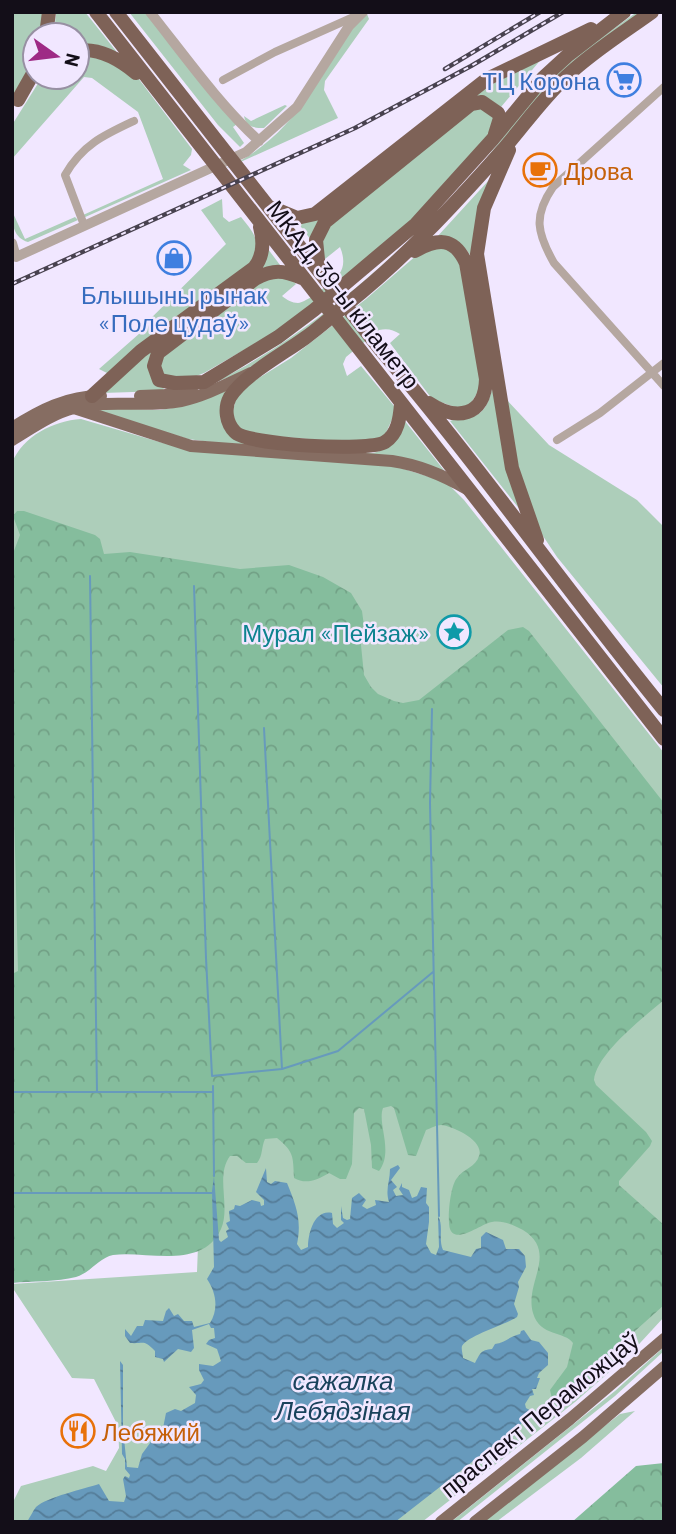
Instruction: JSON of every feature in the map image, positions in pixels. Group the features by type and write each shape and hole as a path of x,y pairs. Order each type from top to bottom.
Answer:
{"highway":[{"name":"МКАД, 39-ы кіламетр","path":"96,12 664,739"},
{"name":"МКАД, 39-ы кіламетр","path":"116,12 379,348 422,398 664,710"},
{"path":"401,404 398,422 386,442 376,446 346,447 245,438 237,435 229,424 227,403 231,395 261,368 304,339 404,256 447,213 568,75 652,12"},
{"path":"306,281 285,271 263,275 158,353 154,366 159,380 175,383 204,382 278,337 416,224 492,140 543,78 566,56 622,14"},
{"path":"265,202 297,218 315,214 487,79 622,14"},
{"path":"91,51 114,57 157,90"},
{"path":"320,272 316,240 325,222 471,104 482,102 498,113 498,126 492,140"},
{"path":"515,136 484,208 477,254 512,468 529,522 545,560"},
{"path":"92,396 141,352 254,268 260,259 263,246 252,215"},
{"path":"404,256 432,242 451,244 462,254 466,263 486,379 483,397 468,411 446,413 422,398"}],"main road":[{"path":"12,440 44,420 74,408 162,404 185,400 261,368"},
{"path":"12,428 47,407 92,396 166,395 204,382"},
{"path":"74,408 191,446 412,464 450,479 470,491"},
{"name":"праспект Пераможцаў","path":"441,1522 617,1381 664,1339"},
{"name":"праспект Пераможцаў","path":"475,1522 583,1437 664,1367"}],"street":[{"path":"150,12 217,96 260,141"},
{"path":"12,243 14,257 237,157 260,141 297,107 349,26 362,13"},
{"path":"223,80 275,52 362,13"},
{"path":"664,87 553,187 543,201 539,221 543,244 554,263 664,386"},
{"path":"84,225 65,175 75,157 92,143 134,121"},
{"path":"55,174 65,175"},
{"path":"557,440 600,413 664,363"}],"green space":[{"path":"12,12 45,12 44,21 21,21 21,87 12,103"},
{"path":"56,12 85,12 115,53 91,49 91,21 55,21"},
{"path":"129,12 146,12 237,124 233,127 244,143 240,147 218,125"},
{"path":"637,12 642,12 594,47 447,208 322,319 276,352 240,373 214,383 251,363 321,316 386,262 474,173 555,75"},
{"path":"367,14 369,19 325,81 324,90 338,118 205,178 243,159 281,129 309,96 355,24"},
{"path":"91,57 100,58 138,78 192,149 183,165 191,170 83,218 83,215 163,179 138,112 92,78"},
{"path":"543,57 501,107 482,97 311,240 298,223 474,94"},
{"path":"33,91 72,91 12,159 12,125"},
{"path":"287,106 264,128 251,126 245,120 244,116 251,121"},
{"path":"476,106 492,110 494,128 403,231 294,321 204,373 186,380 167,379 157,362 258,280 288,276 296,284 282,296 298,303 313,296 331,282 341,271 343,258 340,247 325,259 321,251 326,227"},
{"path":"489,180 477,230 521,511 450,421 473,417 482,411 493,384 470,255 460,244 436,238"},
{"path":"222,199 223,217 229,222 241,217 253,232 256,248 253,261 109,374 99,369 140,333 139,330 226,244 201,210"},
{"path":"12,211 25,239 75,217 78,220 28,242 15,230"},
{"path":"439,245 458,254 486,379 466,411 432,399 390,343 400,334 382,329 346,357 343,364 347,376 361,366 394,406 395,413 384,437 360,443 243,434 231,419 237,394 241,389 291,358 418,254"},
{"path":"268,249 280,265 158,349 164,391 102,393"},
{"path":"230,387 223,416 226,429 238,439 250,444 373,453 393,441 404,420 447,474 188,439 99,412 101,408 160,410 178,407"},
{"path":"506,399 549,445 637,500 664,527 664,688 557,557 541,533 521,481"},
{"path":"81,419 163,443 391,465 446,482 464,500 664,753 664,1317 629,1355 575,1402 422,1522 12,1522 12,1504 21,1486 93,1466 106,1471 119,1448 118,1426 94,1379 72,1378 12,1284 197,1272 204,1090 104,1087 12,972 12,463 23,445 40,432 60,423"},
{"path":"17,511 95,535 100,539 104,554 130,552 240,569 289,565 323,577 351,593 362,611 364,675 378,694 394,701 403,703 419,700 508,630 523,627 529,631 664,803 664,1000 612,1048 603,1059 594,1080 652,1141 619,1181 619,1185 664,1225 664,1305 558,1400 552,1399 550,1390 567,1367 573,1343 547,1330 536,1321 531,1301 540,1258 533,1239 523,1230 500,1222 488,1223 463,1234 453,1233 449,1218 453,1188 460,1175 477,1160 480,1150 473,1140 460,1131 439,1125 426,1130 416,1156 408,1155 394,1108 391,1106 383,1108 385,1155 379,1171 372,1168 364,1109 359,1108 354,1113 352,1164 346,1179 329,1173 312,1181 294,1178 290,1151 277,1138 265,1139 257,1163 246,1163 237,1156 230,1156 223,1182 224,1220 212,1242 201,1250 172,1256 113,1255 76,1277 12,1283 12,974 18,971 12,730 12,556 20,535 13,516"},
{"path":"664,1347 664,1351 615,1396 457,1522 451,1522 615,1391"},
{"path":"635,1411 581,1458 496,1522 481,1522 620,1414"},
{"path":"664,1463 664,1522 572,1522 636,1466"}],"water":[{"name":"сажалка Лебядзіная","path":"398,1165 400,1168 391,1180 397,1187 393,1190 396,1196 403,1195 399,1189 402,1183 402,1187 409,1190 412,1198 417,1196 421,1187 427,1188 429,1222 426,1244 431,1253 436,1255 439,1247 438,1216 443,1250 471,1257 476,1249 481,1248 481,1237 486,1232 503,1240 506,1249 519,1249 525,1256 526,1267 518,1282 514,1304 517,1317 472,1338 462,1349 463,1358 475,1363 483,1351 492,1349 495,1344 524,1330 531,1340 539,1342 548,1353 548,1365 539,1373 536,1389 532,1389 534,1395 530,1396 525,1404 526,1408 533,1412 531,1416 395,1522 27,1522 41,1503 99,1484 109,1501 124,1502 126,1496 123,1479 125,1476 129,1478 130,1475 125,1469 122,1454 120,1361 123,1365 123,1429 127,1467 138,1468 142,1454 153,1439 158,1439 162,1433 166,1413 175,1409 181,1411 195,1403 196,1395 189,1387 201,1384 204,1380 199,1364 213,1366 221,1361 217,1349 206,1344 215,1338 214,1328 209,1324 192,1330 194,1348 191,1352 178,1349 164,1362 163,1359 155,1357 155,1351 148,1345 130,1343 125,1336 125,1329 131,1336 137,1326 143,1326 145,1320 163,1321 169,1308 174,1316 178,1314 184,1321 192,1321 194,1327 210,1323 213,1318 214,1295 207,1279 214,1267 214,1176 221,1242 228,1237 226,1231 229,1229 226,1223 230,1221 229,1211 234,1209 235,1205 240,1206 252,1200 264,1205 264,1200 256,1192 266,1168 267,1182 287,1183 297,1213 297,1244 301,1250 308,1247 313,1224 321,1215 332,1213 333,1224 337,1228 344,1223 341,1220 341,1206 343,1218 350,1219 352,1198 359,1193 366,1200 362,1206 367,1209 376,1205 375,1200 389,1202 390,1169"}],"waterway":[{"path":"90,576 97,1092"},
{"path":"194,586 212,1076 282,1069 338,1051 433,972"},
{"path":"432,709 430,803 439,1216"},
{"path":"264,728 282,1069"},
{"path":"213,1086 214,1176"},
{"path":"12,1092 213,1092"},
{"path":"12,1193 212,1193"}],"railway":[{"path":"445,69 540,12"},
{"path":"12,284 355,128 471,66 563,12"}],"place":[{"name":"ТЦ Корона","path":"624,80"},
{"name":"Дрова","path":"540,170"},
{"name":"Блышыны рынак «Поле цудаў»","path":"174,258"},
{"name":"Мурал «Пейзаж»","path":"454,632"},
{"name":"Лебяжий","path":"78,1431"}]}
